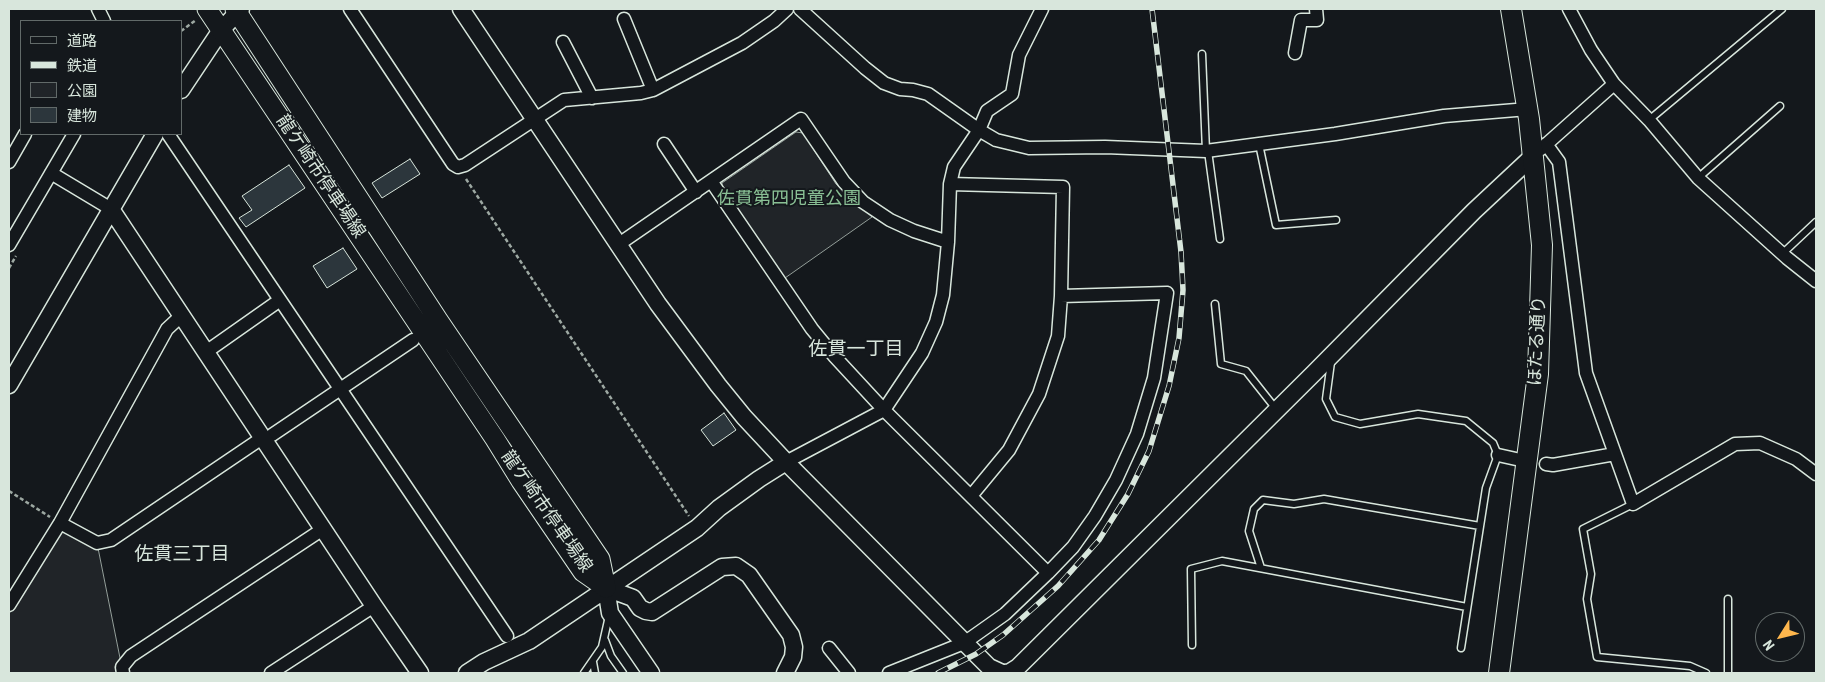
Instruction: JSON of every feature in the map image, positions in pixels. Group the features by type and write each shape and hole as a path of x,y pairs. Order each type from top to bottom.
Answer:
{"main road":[{"name":"ほたる通り","path":"1499,669 1538,374 1542,245 1540,150 1528,109 1511,9"},
{"name":"龍ケ崎市停車場線","path":"238,10 438,320 600,559 606,588"},
{"name":"龍ケ崎市停車場線","path":"203,14 221,30 468,397 521,481 583,572 606,588"}],"street":[{"path":"350,9 453,164 458,167 465,165 564,100 641,93 653,90 742,43 774,21 787,9"},
{"path":"461,9 658,304 718,386 786,462 964,643 989,667 1003,673 1010,672 1018,667 1332,356 1474,211 1614,84"},
{"path":"800,9 875,77 894,87 928,94 996,140 1029,148 1104,147 1207,151 1444,116 1528,109"},
{"path":"467,673 484,662 528,641 697,528 727,502 759,479 786,462 884,410 922,353 936,322 943,295 948,242 950,184 954,167 979,130 987,111 1012,94 1020,55 1042,9"},
{"path":"1295,52 1301,20 1316,20 1316,9"},
{"path":"1569,9 1591,50 1614,84 1649,120 1698,178 1782,254 1816,281"},
{"path":"182,88 221,30 238,10"},
{"path":"624,19 653,90"},
{"path":"563,42 592,98"},
{"path":"619,244 801,119 844,182 863,202 898,224 948,242"},
{"path":"9,162 24,135"},
{"path":"9,245 13,228 51,173 73,135"},
{"path":"9,385 153,135"},
{"path":"169,135 507,636"},
{"path":"664,144 696,192"},
{"path":"1540,150 1559,162 1586,373 1633,504 1735,444 1760,443 1796,460 1816,473"},
{"path":"51,173 111,209 206,352 267,436 323,529 420,673"},
{"path":"711,181 812,329 884,410 1048,573"},
{"path":"950,184 1063,187 1061,296 1058,336 1039,394 1009,450 971,496"},
{"path":"889,673 964,643 1005,614 1048,573 1073,547 1095,516 1116,480 1137,434 1154,378 1167,293 1061,296"},
{"path":"206,352 280,300"},
{"path":"9,605 60,523 167,329 182,315"},
{"path":"60,523 97,543 110,540 413,340"},
{"path":"1546,464 1553,466 1615,454"},
{"path":"1498,456 1516,459"},
{"path":"123,673 122,667 131,656 323,529"},
{"path":"606,588 633,598 640,608 652,612 722,567 736,566 749,575 791,636 794,647 793,657 784,673"},
{"path":"606,588 610,613 651,673"},
{"path":"270,673 374,606"},
{"path":"829,648 849,673"}],"lane":[{"path":"1649,120 1782,9"},
{"path":"1202,54 1207,151 1220,239"},
{"path":"1698,178 1780,106"},
{"path":"1259,144 1276,224 1336,220"},
{"path":"1782,254 1816,222"},
{"path":"1215,304 1221,364 1246,371 1277,410"},
{"path":"1332,356 1326,399 1335,417 1360,424 1418,414 1466,421 1493,443 1498,456 1486,488 1461,648"},
{"path":"1261,568 1249,531 1254,509 1263,500 1294,504 1324,499 1480,526"},
{"path":"1633,504 1583,530 1591,574 1587,599 1597,657 1690,666 1706,673"},
{"path":"1192,645 1191,569 1222,561 1467,607"},
{"path":"1728,599 1728,673"},
{"path":"584,673 593,662 604,639 610,613"},
{"path":"604,639 611,656 623,673"},
{"path":"593,662 595,673"}],"path":[{"path":"182,30 203,14"},
{"path":"458,167 697,528"},
{"path":"9,491 60,523"}],"green space":[{"name":"佐貫第四児童公園","path":"796,132 803,133 836,184 872,217 785,278 722,188 722,183"},
{"path":"60,523 97,543 123,673 9,673 9,605"}],"building":[{"path":"410,159 420,174 382,198 372,183"},
{"path":"289,165 305,188 246,227 239,218 252,210 242,196"},
{"path":"343,248 357,269 327,288 313,266"},
{"path":"724,413 736,430 713,446 701,430"}],"railway":[{"path":"938,673 976,654 1003,635 1058,586 1099,540 1128,494 1149,451 1169,386 1179,338 1183,290 1181,252 1152,9"}],"district":[{"name":"佐貫一丁目","path":"856,350"},
{"name":"佐貫三丁目","path":"182,555"}]}
